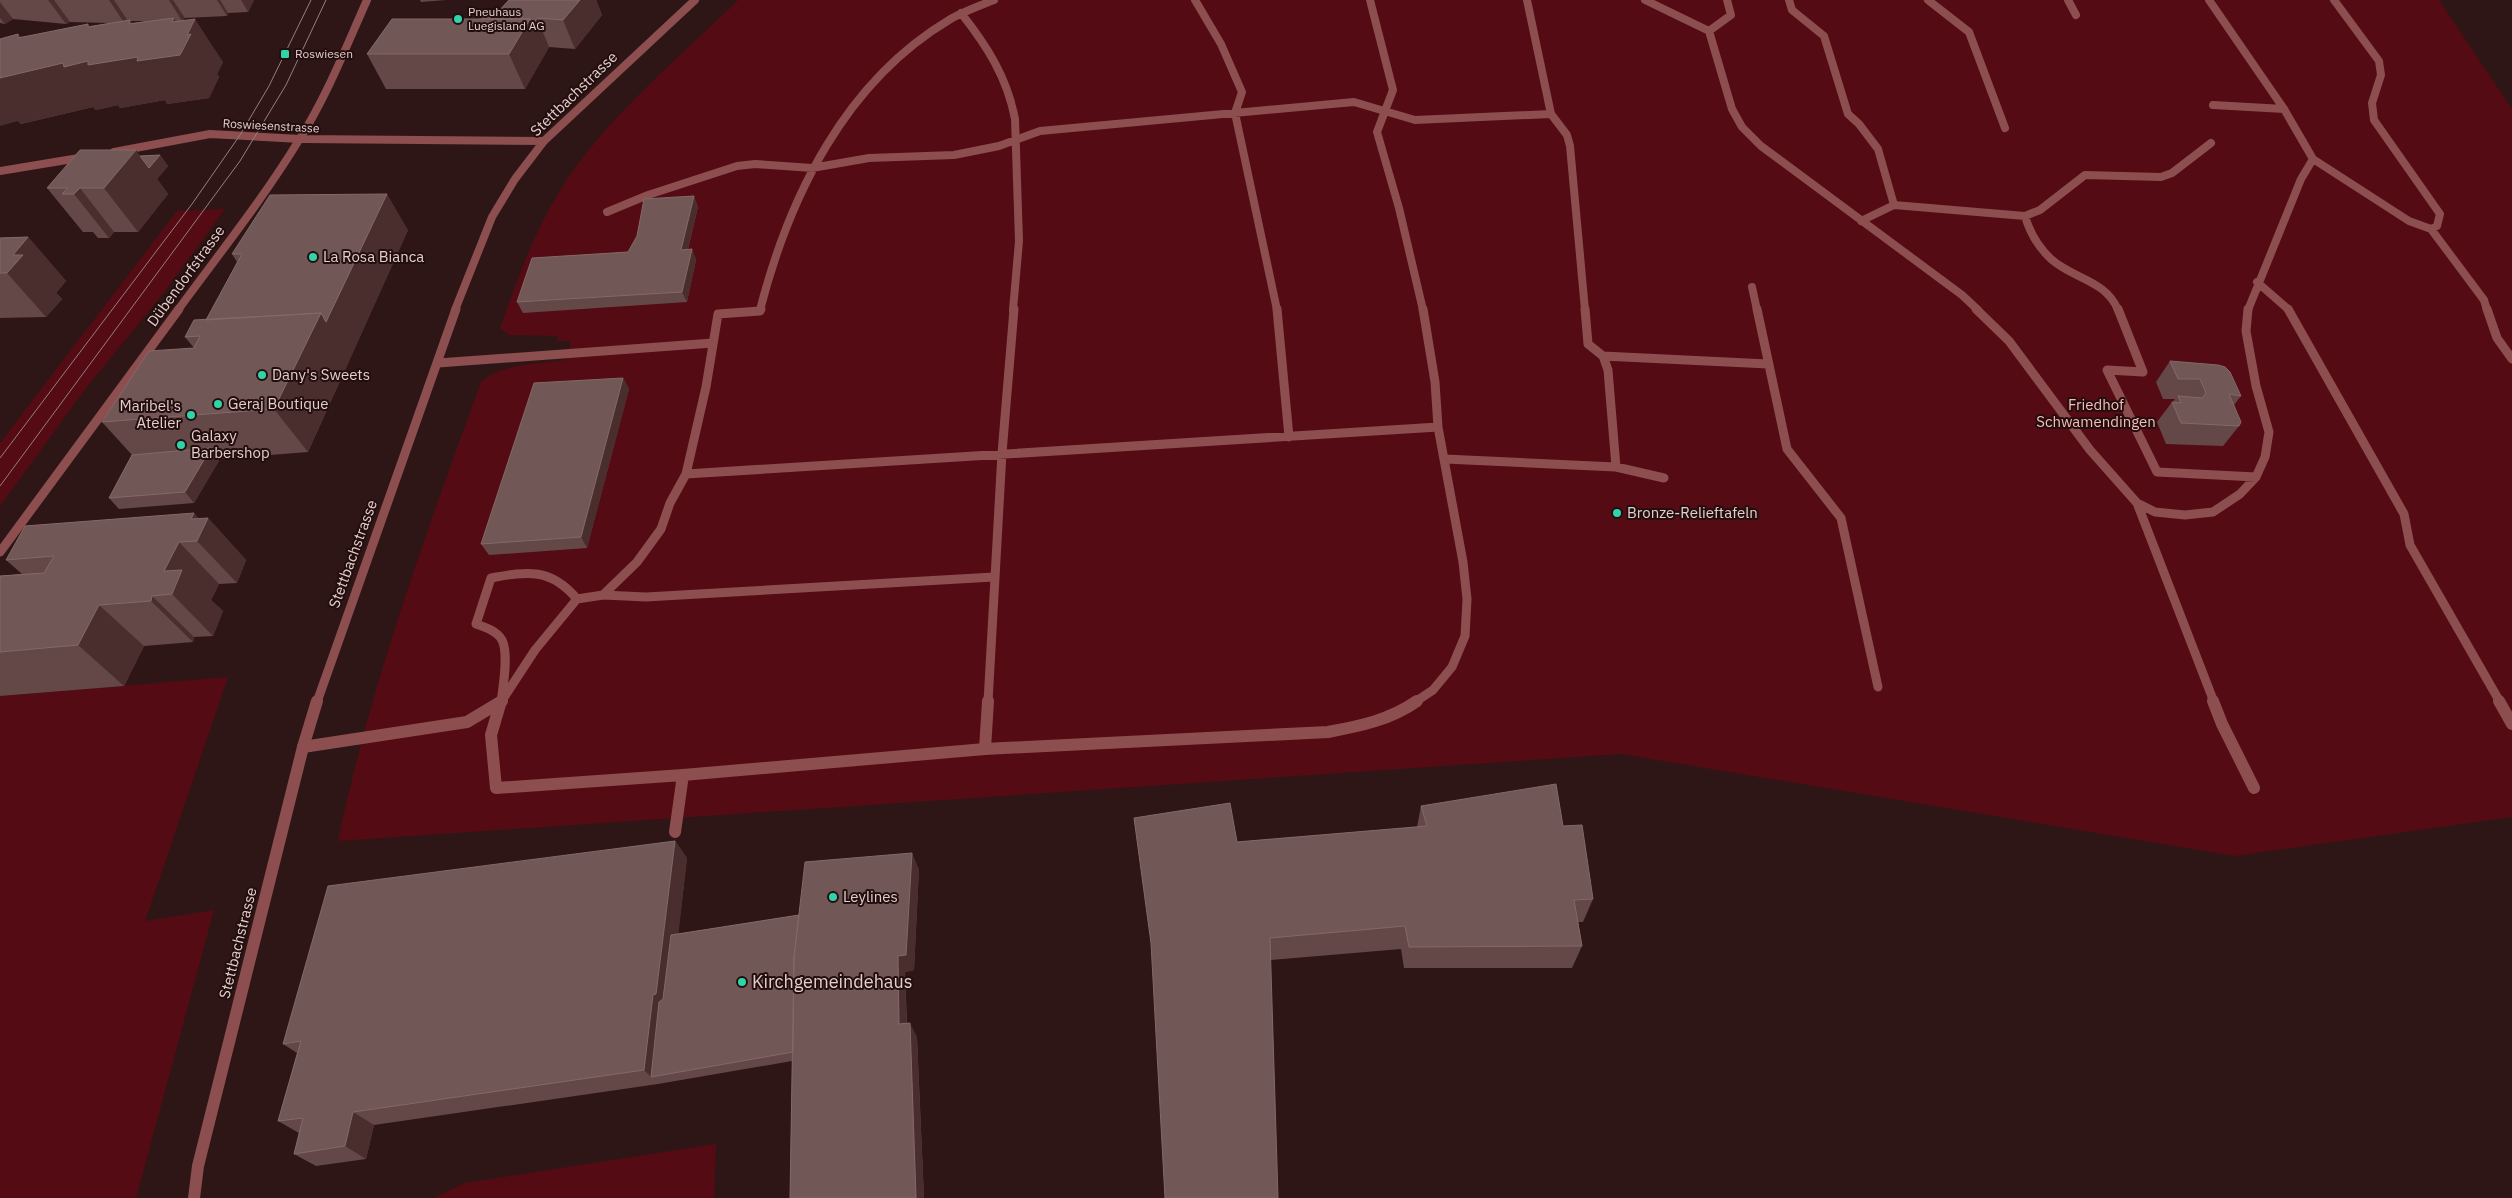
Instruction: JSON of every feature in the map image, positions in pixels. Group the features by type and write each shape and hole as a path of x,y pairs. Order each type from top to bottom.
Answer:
{"street":[{"name":"Dübendorfstrasse","path":"0,552 249,214 300,140 331,80 367,0"},
{"name":"Stettbachstrasse","path":"194,1198 198,1166 303,747 318,698 470,271 492,217 515,179 544,141 695,0"},
{"path":"603,595 638,562 661,529 670,503 686,474 706,387 718,314 760,311 792,206 812,168 840,125 877,78 911,45 961,13 994,0"},
{"path":"1195,0 1210,22 1226,53 1242,92 1235,113 1278,313 1289,437"},
{"path":"577,599 566,584 541,572 518,573 491,578 476,624 489,628 502,640 505,661 501,702 491,736 496,788 683,775 985,749 1328,732 1371,724 1404,710 1433,690 1452,667 1465,636 1467,599 1445,459 1438,427 1435,382 1421,299 1396,199 1376,132 1393,90 1370,0"},
{"path":"1527,0 1551,114 1568,135 1588,344 1603,356 1608,370 1616,467"},
{"path":"1645,0 1709,31 1732,109 1742,127 1761,146 1962,295 1989,319 2010,341 2090,450 2137,503 2222,724 2254,788"},
{"path":"1709,31 1731,15 1727,0"},
{"path":"1789,0 1792,10 1824,36 1848,114 1859,124 1878,149 1894,206"},
{"path":"1928,0 1969,32 2005,128"},
{"path":"2068,0 2076,15"},
{"path":"2208,0 2284,109 2313,159 2409,221 2431,230 2484,300 2496,338 2512,359"},
{"path":"2334,0 2379,61 2381,75 2372,103 2374,120 2440,214 2437,226 2431,230"},
{"path":"961,13 984,42 1002,70 1016,122 1017,138 1019,241 1002,454 985,749"},
{"path":"607,212 648,194 737,166 755,164 812,168 869,158 954,155 999,146 1040,131 1354,102 1415,120 1551,114"},
{"path":"2213,105 2284,109"},
{"name":"Roswiesenstrasse","path":"108,153 210,134 300,140 544,141"},
{"path":"1861,220 1894,206 2025,216 2040,210 2085,175 2161,177 2172,174 2211,143"},
{"path":"0,171 98,155"},
{"path":"2137,503 2155,512 2185,515 2213,512 2240,494 2256,477 2265,456 2269,432 2256,386 2246,331 2248,307 2301,179 2313,159"},
{"path":"2025,216 2031,236 2052,260 2100,287 2114,302 2143,372 2107,370 2157,472 2256,477"},
{"path":"2257,282 2289,310 2404,514 2410,545 2512,724"},
{"path":"1752,287 1787,450 1842,518 1878,687"},
{"path":"438,363 713,343"},
{"path":"1603,356 1768,364"},
{"path":"686,474 1438,427"},
{"path":"1445,459 1616,467 1664,478"},
{"path":"303,747 467,722 501,702 534,650 577,599 603,595 646,597 994,578"},
{"path":"675,832 683,775"}],"green space":[{"name":"Friedhof Schwamendingen","path":"738,0 2439,0 2512,109 2512,817 2235,856 1621,754 338,841 351,782 383,666 420,552 481,382 500,371 510,368 566,360 571,341 557,341 558,336 509,335 500,328 541,224 559,192 597,140 642,91"},
{"path":"225,209 162,295 86,388 0,506 0,443 177,211"},
{"path":"228,677 145,921 214,910 136,1198 0,1198 0,696"},
{"path":"716,1144 714,1198 434,1198 465,1183"}],"building":[{"path":"509,0 580,0 563,20 537,18 533,25 530,19 482,19 487,13 497,13"},
{"path":"174,18 172,22 195,19 187,35 191,34 180,55 137,61 138,57 88,65 88,61 64,67 63,63 0,78 0,39 18,34 18,38 88,24 88,27 130,20 129,24"},
{"path":"392,19 530,19 509,54 367,54"},
{"path":"80,150 136,150 104,188 80,188 74,194 62,194 68,188 47,188"},
{"path":"160,155 149,168 140,156"},
{"path":"387,194 326,322 321,313 206,320 242,254 232,254 270,195"},
{"path":"694,196 681,250 692,249 682,292 517,302 532,258 628,252 637,236 644,199"},
{"path":"28,237 13,255 23,255 7,273 0,273 0,238"},
{"path":"321,313 274,409 102,422 149,351 194,348 200,336 185,337 194,320"},
{"path":"2170,361 2225,367 2230,372 2241,396 2229,394 2241,422 2239,426 2181,423 2172,402 2181,403 2178,396 2202,398 2206,393 2200,379 2178,379"},
{"path":"623,378 581,537 481,544 534,383"},
{"path":"211,448 185,492 109,498 132,455"},
{"path":"194,513 191,519 208,518 197,541 179,542 164,571 182,570 172,594 152,596 151,601 99,605 78,645 0,652 0,576 44,573 54,556 6,560 25,526"},
{"path":"1556,784 1563,826 1582,825 1593,899 1574,900 1582,946 1409,947 1405,926 1270,938 1278,1198 1165,1198 1151,943 1134,818 1230,803 1237,842 1427,826 1421,806"},
{"path":"675,841 656,994 653,995 644,1070 353,1112 345,1146 294,1154 303,1118 278,1121 301,1041 283,1044 328,886"},
{"path":"912,853 906,955 898,956 899,1024 910,1023 916,1198 790,1198 794,957 805,862"},
{"path":"799,915 794,957 793,1052 651,1077 659,1002 663,999 671,935"}],"tram line":[{"path":"0,458 192,204 240,135 269,86 311,0"},
{"path":"0,486 240,161 286,85 326,0"}],"place":[{"name":"Pneuhaus Luegisland AG","path":"458,19"},
{"name":"Roswiesen","path":"285,54"},
{"name":"La Rosa Bianca","path":"313,257"},
{"name":"Dany's Sweets","path":"262,375"},
{"name":"Geraj Boutique","path":"218,404"},
{"name":"Maribel's Atelier","path":"191,415"},
{"name":"Galaxy Barbershop","path":"181,445"},
{"name":"Bronze-Relieftafeln","path":"1617,513"},
{"name":"Leylines","path":"833,897"},
{"name":"Kirchgemeindehaus","path":"742,982"}]}
